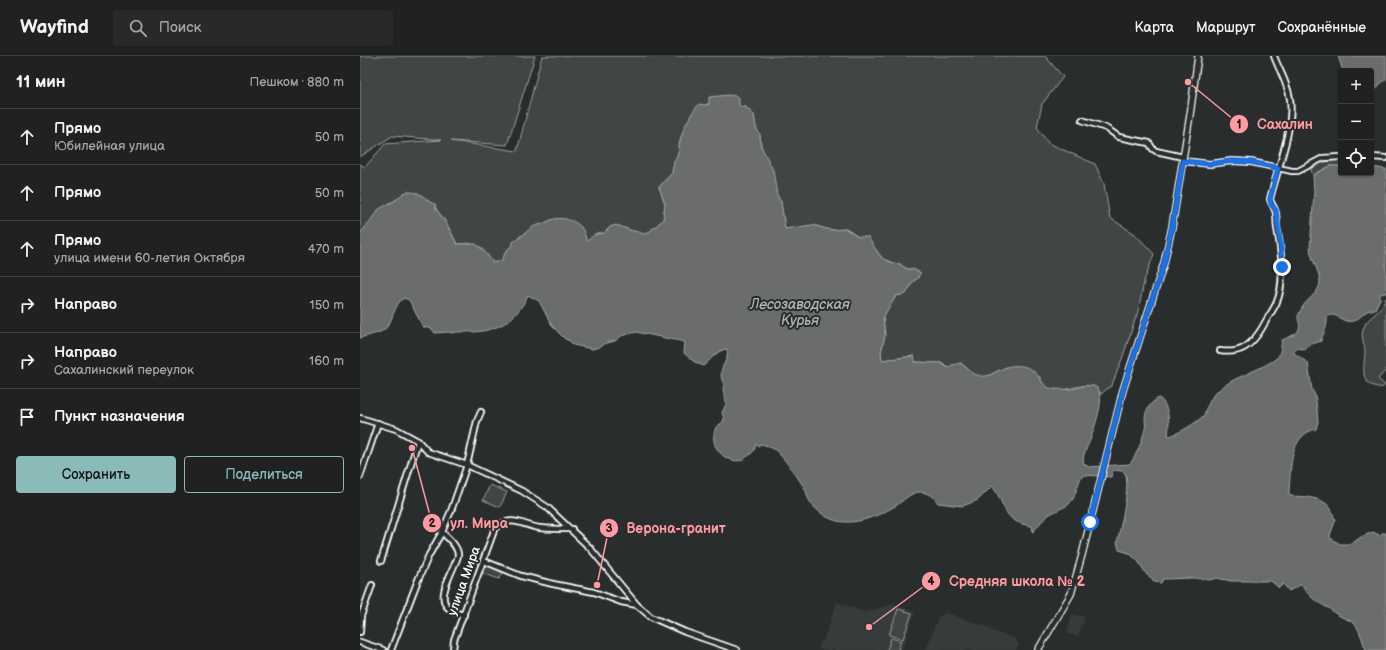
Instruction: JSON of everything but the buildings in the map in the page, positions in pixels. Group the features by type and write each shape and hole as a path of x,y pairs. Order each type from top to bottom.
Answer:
{"main road":[{"path":"1038,650 1071,594 1123,390 1164,263 1172,227 1198,56"}],"street":[{"path":"1220,351 1230,352 1242,350 1249,344 1258,334 1276,304 1280,285 1282,267 1276,210 1271,205 1270,199 1290,121 1290,99 1286,83 1274,56"},
{"path":"1082,120 1106,128 1119,137 1149,143 1156,151 1183,159 1210,164 1232,161 1251,162 1298,171 1323,158 1338,157"},
{"path":"1374,157 1386,158"},
{"path":"390,650 429,555 442,532 467,465 477,421 481,412"},
{"path":"360,418 396,429 418,441 428,452"},
{"path":"360,477 378,423"},
{"path":"380,561 418,441"},
{"path":"416,449 467,465 547,506 590,548 638,605 651,617 658,622 683,632 736,650"},
{"name":"улица Мира","path":"453,650 454,640 495,528 501,523 511,521 521,522 539,528 572,529"},
{"path":"442,532 457,549 458,556 444,590 443,597 448,609 464,615"},
{"path":"484,561 521,576 594,592 621,602 638,605"},
{"path":"360,632 361,616 372,585"},
{"path":"360,642 383,650"}],"shaded area":[{"path":"360,56 535,56 507,145 451,141 517,151 542,56 1045,56 1063,77 1042,104 1037,127 1048,143 1095,164 1104,184 1110,218 1135,234 1154,254 1144,281 1139,308 1112,385 1101,394 1096,388 1090,386 1058,390 1051,389 1044,385 1040,377 1007,367 985,377 976,376 961,363 948,368 941,363 915,362 914,356 882,360 881,352 885,335 883,317 896,296 906,294 912,283 919,277 913,269 907,269 900,264 883,259 873,246 846,229 830,230 813,225 785,229 781,202 777,195 761,146 760,135 756,128 754,115 746,107 741,107 739,105 736,96 721,96 692,113 680,140 678,155 674,162 672,173 659,187 665,204 663,220 649,232 642,234 640,232 619,226 610,227 604,233 598,234 587,241 585,235 551,220 520,236 507,250 501,261 493,263 481,247 469,243 457,244 446,222 436,209 435,204 432,204 418,193 404,193 380,209 360,233 360,164 365,167 385,144 441,140 392,136 360,157"},
{"path":"1338,160 1338,166 1330,166 1313,175 1311,170 1325,162"},
{"path":"1386,298 1386,370 1378,379 1385,385 1380,387 1369,384 1366,381 1364,372 1365,351 1362,333 1366,322 1381,308"},
{"path":"490,485 507,492 500,507 483,500"},
{"path":"486,566 491,566 502,572 499,579 482,573 482,569"},
{"path":"837,602 865,612 894,604 915,612 902,650 818,650 820,643 823,641"},
{"path":"898,609 912,613 903,639 889,635"},
{"path":"947,613 1016,639 1019,645 1016,650 926,650 938,617"},
{"path":"1072,614 1085,617 1078,637 1067,633"},
{"path":"891,638 901,641 898,650 887,650"}],"water":[{"path":"1338,56 1386,56 1386,79 1374,91 1374,68 1342,68"},
{"name":"Лесозаводская Курья","path":"729,95 736,96 739,98 739,105 741,107 746,107 754,115 756,128 760,135 761,146 773,170 777,195 781,202 785,229 813,225 830,230 846,229 858,237 868,237 883,259 921,273 912,283 906,294 896,296 883,317 885,335 881,352 882,360 914,356 915,362 941,363 948,368 952,365 961,363 971,372 979,376 985,376 1012,366 1021,366 1032,370 1049,388 1072,389 1084,386 1096,387 1101,398 1099,410 1091,438 1083,458 1084,464 1089,467 1130,464 1137,452 1142,438 1148,408 1156,399 1159,398 1162,401 1167,410 1169,420 1168,435 1170,436 1178,433 1201,418 1204,415 1213,395 1217,391 1234,380 1277,358 1280,353 1282,340 1298,331 1300,326 1298,315 1304,305 1316,293 1320,281 1310,248 1314,192 1313,175 1330,166 1338,166 1338,176 1374,176 1374,167 1386,169 1386,293 1380,294 1380,299 1375,309 1367,311 1355,320 1346,321 1333,315 1327,317 1326,327 1321,341 1312,344 1305,349 1297,348 1294,350 1294,353 1308,363 1312,390 1315,395 1318,422 1316,429 1307,432 1296,445 1291,463 1289,495 1312,498 1324,502 1329,506 1334,518 1336,519 1330,538 1340,544 1351,544 1361,537 1373,532 1381,536 1382,533 1386,533 1386,650 1366,650 1355,624 1336,614 1314,599 1308,594 1303,586 1300,585 1289,591 1283,584 1279,588 1271,581 1231,581 1217,578 1209,580 1194,578 1163,579 1161,583 1154,582 1152,578 1147,575 1138,561 1129,553 1119,550 1117,542 1127,487 1125,473 1121,471 1113,470 1111,477 1085,475 1081,477 1073,499 1068,505 1050,514 1033,532 1032,526 1022,524 1010,517 992,486 978,500 962,506 938,503 930,495 917,492 885,512 858,521 840,522 824,516 808,499 805,489 795,474 782,457 773,449 763,444 758,446 756,444 751,454 745,457 745,459 738,461 725,457 718,451 714,444 714,431 716,427 723,422 724,418 722,413 726,404 726,399 723,390 724,385 721,373 727,358 727,349 717,353 703,366 693,361 684,353 685,342 636,332 621,336 615,341 592,349 573,345 552,326 539,301 528,295 519,311 500,326 483,331 452,333 435,333 432,329 423,327 409,300 404,298 398,304 390,322 384,330 360,338 360,233 378,210 396,200 405,192 419,194 435,204 436,209 446,223 457,244 476,244 487,254 493,263 501,261 507,250 512,246 513,242 531,228 559,218 575,222 583,230 587,241 594,235 604,233 610,227 616,225 640,232 642,234 649,232 663,220 665,204 659,187 672,173 684,128 699,104 709,104 709,97"}],"place":[{"name":"Сахалин","path":"1188,82"},
{"name":"ул. Мира","path":"412,448"},
{"name":"Верона-гранит","path":"597,585"},
{"name":"Средняя школа № 2","path":"869,627"}],"route":[{"path":"1090,522 1123,390 1164,263 1172,227 1183,161 1210,164 1232,161 1251,162 1278,168 1270,199 1271,205 1276,210 1277,227 1281,246 1282,267"}]}
